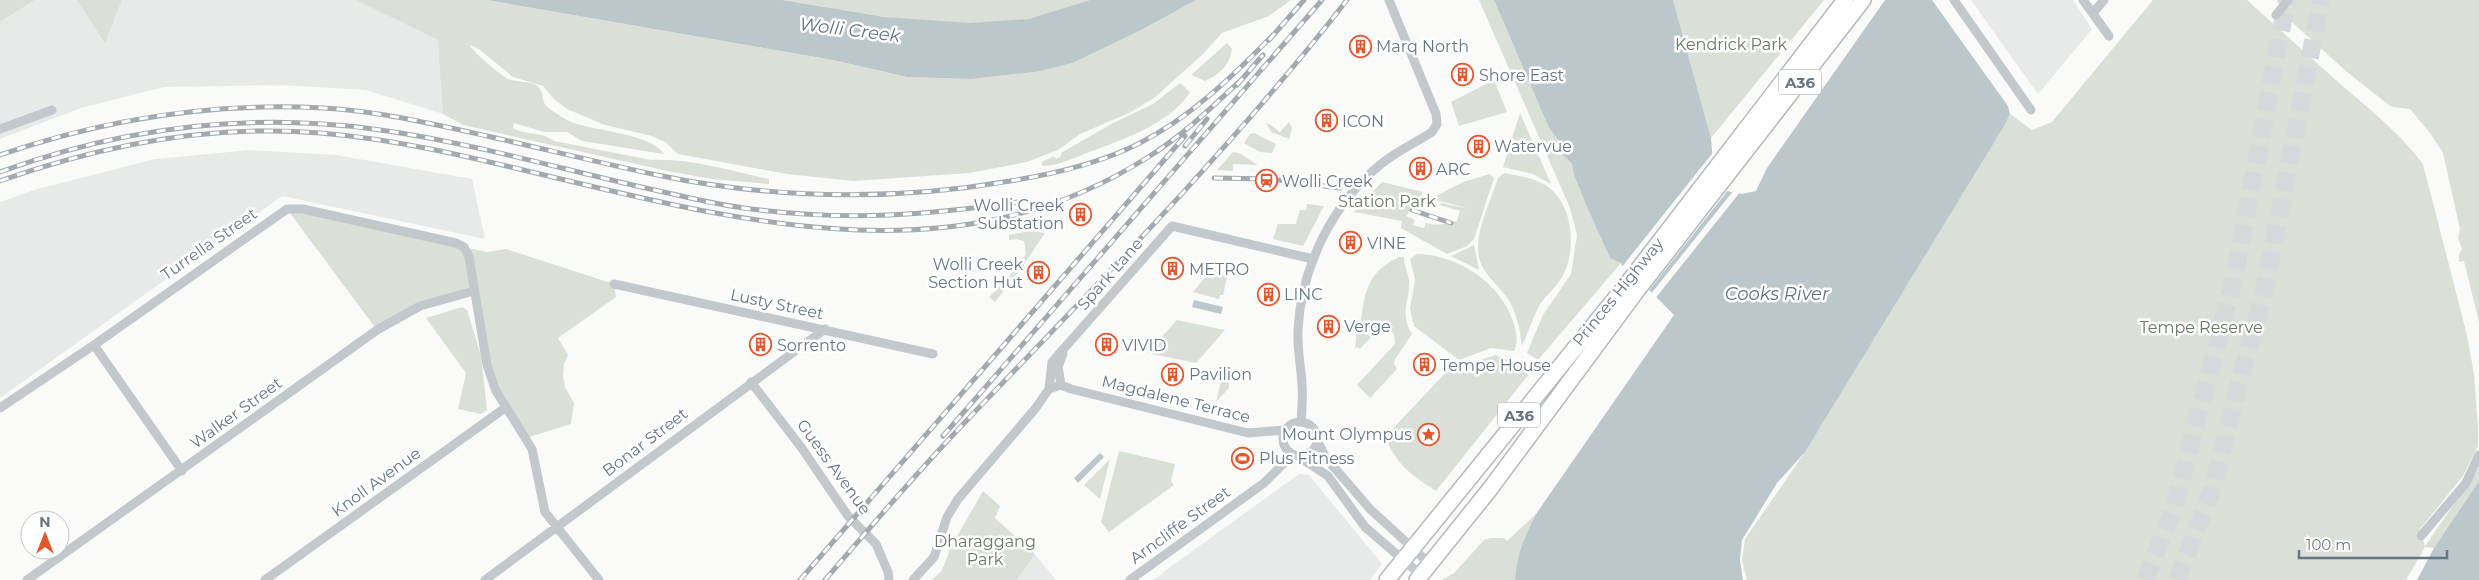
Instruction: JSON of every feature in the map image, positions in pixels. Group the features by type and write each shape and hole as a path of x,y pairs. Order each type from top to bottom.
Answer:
{"highway":[{"name":"Princes Highway","path":"1423,573 1490,489 1632,288 1730,159 1845,0"},
{"name":"Princes Highway","path":"1730,159 1863,0"},
{"name":"Princes Highway","path":"1387,580 1632,288"}],"street":[{"path":"1301,422 1302,395 1298,344 1299,319 1303,293 1313,259 1335,216 1369,174 1394,154 1432,132 1437,124 1437,117 1389,0"},
{"path":"1954,0 2031,110"},
{"path":"2083,0 2109,36"},
{"path":"2093,13 2104,0"},
{"path":"2276,14 2288,0"},
{"path":"0,129 52,110"},
{"name":"Turrella Street","path":"0,408 94,345 287,209 303,209 464,247 469,257 474,291"},
{"name":"Spark Lane","path":"1049,389 1052,362 1172,226 1313,259"},
{"name":"Lusty Street","path":"614,284 933,354"},
{"path":"474,291 488,365 496,391 532,449 545,512 599,580"},
{"name":"Walker Street","path":"27,580 377,330 420,306 474,291"},
{"name":"Bonar Street","path":"485,580 825,329"},
{"name":"Spark Lane","path":"1061,385 1058,375 1058,363 1070,343"},
{"path":"94,345 182,471"},
{"name":"Guess Avenue","path":"751,382 801,447 848,516 876,544 889,576 896,580"},
{"path":"913,580 934,557 947,517 958,499 1036,409 1049,389 1061,385"},
{"name":"Magdalene Terrace","path":"1061,385 1248,434 1285,430"},
{"name":"Knoll Avenue","path":"265,580 505,408"},
{"path":"1423,573 1408,554 1326,458 1313,428 1301,422 1291,424 1282,436 1284,447 1328,476 1365,527 1408,554 1423,573"},
{"path":"1296,456 1313,450 1317,440"},
{"path":"2421,536 2466,482 2479,455"},
{"name":"Arncliffe Street","path":"1130,580 1264,483 1296,456"}],"shaded area":[{"path":"35,0 77,0 105,42 122,0 356,0 439,40 443,114 366,90 281,85 164,87 81,108 0,139 0,22"},
{"path":"1971,0 2073,0 2092,29 2038,94"},
{"path":"251,150 336,155 472,179 485,239 282,196 0,398 0,202 34,190 155,159"},
{"path":"1299,474 1309,475 1382,564 1370,580 1153,580 1162,574 1164,576 1162,573"},
{"path":"1035,554 1056,580 1017,580"}],"green space":[{"path":"0,0 35,0 0,22"},
{"path":"77,0 122,0 105,43"},
{"path":"356,0 487,0 833,60 907,77 971,79 1035,72 1145,28 1196,0 1291,0 1269,16 1222,33 1202,55 1154,98 1129,113 1080,134 1058,150 1027,162 969,173 853,181 787,174 678,154 665,142 652,136 605,125 567,109 555,100 543,86 513,77 479,49 470,45 481,58 508,79 530,83 539,87 546,106 569,121 647,141 664,154 582,141 567,132 544,132 514,123 513,128 544,136 554,141 651,160 681,161 710,166 769,179 769,184 712,179 667,171 463,125 443,114 438,40"},
{"path":"782,0 1090,0 1036,18 967,23 905,19"},
{"path":"1479,0 1494,0 1549,128 1559,141 1564,156 1572,164 1574,175 1586,205 1610,258 1621,263 1538,360 1527,353 1543,315 1571,274 1577,235 1570,208"},
{"name":"Kendrick Park","path":"1673,0 1824,0 1711,138"},
{"name":"Tempe Reserve","path":"2153,0 2247,0 2383,121 2404,141 2423,164 2467,335 2474,374 2478,428 2478,446 2463,476 2420,529 2425,546 2479,468 2479,481 2434,548 2425,547 2406,580 1747,580 1742,560 1745,539 1805,452 2010,114 2032,130 2052,122"},
{"path":"2292,0 2479,0 2479,322 2464,261 2459,262 2459,255 2462,249 2458,238 2460,229 2443,153 2430,133 2410,109 2392,107 2385,102 2347,72 2283,14 2283,10"},
{"path":"1227,43 1232,49 1231,55 1226,65 1215,76 1205,81 1191,75"},
{"path":"1494,80 1507,112 1459,126 1451,102"},
{"path":"1180,83 1190,92 1181,104 1156,123 1126,138 1067,161 1042,166 1042,162 1054,156 1056,159 1061,156 1061,153 1113,123 1153,104"},
{"path":"1520,113 1551,184 1533,174 1503,167"},
{"path":"1266,122 1280,132 1289,122 1292,128 1289,139 1271,132"},
{"path":"1254,133 1276,144 1272,153 1260,152 1244,143 1250,134"},
{"path":"1233,152 1239,153 1258,165 1233,164 1233,171 1217,170"},
{"path":"1504,173 1536,181 1553,191 1565,209 1570,230 1570,251 1563,276 1540,304 1522,346 1514,310 1508,299 1484,270 1478,248 1482,223 1498,178"},
{"name":"Station Park","path":"1490,174 1494,178 1474,239 1467,246 1447,254 1401,228 1402,221 1354,212 1382,182 1423,192 1406,216 1415,220 1413,225 1424,228 1426,223 1442,224 1457,221 1460,211 1440,205 1441,203 1469,209 1433,199 1434,197 1463,182"},
{"path":"1307,204 1324,206 1303,246 1273,239 1278,224 1296,224 1300,210 1306,210"},
{"path":"287,209 487,252 506,249 614,284 616,297 558,338 568,355 564,364 563,376 565,387 574,403 571,424 526,438 496,391 474,291 420,306 377,330"},
{"path":"1030,231 1045,233 1021,269 995,302 989,297 1018,267 1026,254 1024,241 1017,239 1009,240 1009,235"},
{"path":"1474,245 1479,270 1451,256"},
{"path":"1417,254 1432,255 1462,265 1475,273 1498,294 1507,307 1513,321 1517,340 1514,351 1491,348 1459,360 1414,326 1410,309 1415,280 1410,259"},
{"path":"1399,257 1404,257 1409,280 1406,319 1412,334 1395,359 1394,364 1397,369 1370,398 1357,385 1395,344 1394,334 1388,328 1375,328 1368,335 1371,337 1360,349 1358,347 1355,349 1357,327 1360,327 1363,304 1373,277 1388,263"},
{"path":"1211,270 1228,273 1223,295 1220,295 1219,299 1193,292"},
{"path":"462,307 467,310 481,356 487,410 481,414 458,409 466,373 426,318"},
{"path":"1177,320 1225,330 1196,363 1147,353"},
{"path":"1496,355 1512,362 1529,374 1436,491 1419,480 1400,462 1385,437 1449,369"},
{"path":"1222,376 1229,377 1229,388 1216,402"},
{"path":"1119,451 1175,464 1171,481 1174,485 1109,532 1101,522"},
{"path":"1110,459 1100,499 1084,485"},
{"name":"Dharaggang Park","path":"983,491 1000,506 995,518 1035,554 1017,580 932,580 942,570 951,547"},
{"path":"1536,514 1522,546 1517,562 1515,580 1442,580 1454,573 1484,540 1504,538 1507,541"}],"water":[{"path":"487,0 782,0 885,17 969,23 1029,19 1090,0 1196,0 1145,28 1072,63 1035,72 971,79 907,77 833,60"},
{"name":"Cooks River","path":"1494,0 1673,0 1711,138 1714,177 1727,191 1742,194 1756,191 1767,168 1885,0 1932,0 2008,106 2010,114 2004,126 1805,452 1777,483 1742,540 1740,560 1743,580 1515,580 1517,562 1522,546 1536,514 1674,315 1644,285 1627,275 1621,263 1610,258 1586,205 1574,175 1572,164 1564,156 1559,141 1549,128"},
{"path":"1194,300 1223,307 1221,314 1192,307"},
{"path":"1100,453 1104,457 1078,483 1074,478"},
{"path":"2479,481 2479,580 2417,580 2434,548"}],"pier":[{"path":"1715,150 1716,176 1729,189 1647,293 1626,277 1621,268"},
{"path":"1734,190 1741,191 1654,300 1650,295"}],"tunnel":[{"path":"2145,580 2174,508 2234,278 2287,0"},
{"path":"2177,580 2211,493 2267,278 2321,0"}],"railway":[{"path":"1269,40 1304,0"},
{"path":"943,436 1322,0"},
{"path":"825,580 933,456 1212,161 1303,55 1347,0"},
{"path":"0,155 39,142 79,132 159,116 240,108 323,108 385,115 426,123 657,175 701,183 789,193 878,194 922,192 1043,175 1092,163 1123,151 1157,133 1193,109 1226,81 1273,35"},
{"path":"1237,85 1263,55"},
{"path":"0,181 78,157 157,140 238,132 320,133 377,140 433,150 620,193 773,222 849,230 925,229 1000,218 1073,196 1145,159 1195,122 1241,80"},
{"path":"1185,146 1207,119"},
{"path":"0,172 91,144 138,135 184,128 278,122 325,124 410,135 484,149 702,201 760,210 858,216 921,213 1018,202"},
{"path":"800,580 1185,136"},
{"path":"1214,178 1270,179 1340,188"},
{"path":"1412,210 1451,223"}],"place":[{"name":"Marq North","path":"1360,46"},
{"name":"Shore East","path":"1463,75"},
{"name":"ICON","path":"1326,121"},
{"name":"Watervue","path":"1478,146"},
{"name":"ARC","path":"1420,169"},
{"name":"Wolli Creek","path":"1266,181"},
{"name":"Wolli Creek Substation","path":"1080,214"},
{"name":"VINE","path":"1351,243"},
{"name":"METRO","path":"1173,269"},
{"name":"Wolli Creek Section Hut","path":"1039,273"},
{"name":"LINC","path":"1268,294"},
{"name":"Verge","path":"1328,326"},
{"name":"Sorrento","path":"761,345"},
{"name":"VIVID","path":"1106,345"},
{"name":"Tempe House","path":"1424,365"},
{"name":"Pavilion","path":"1173,374"},
{"name":"Mount Olympus","path":"1428,434"},
{"name":"Plus Fitness","path":"1243,458"}]}
